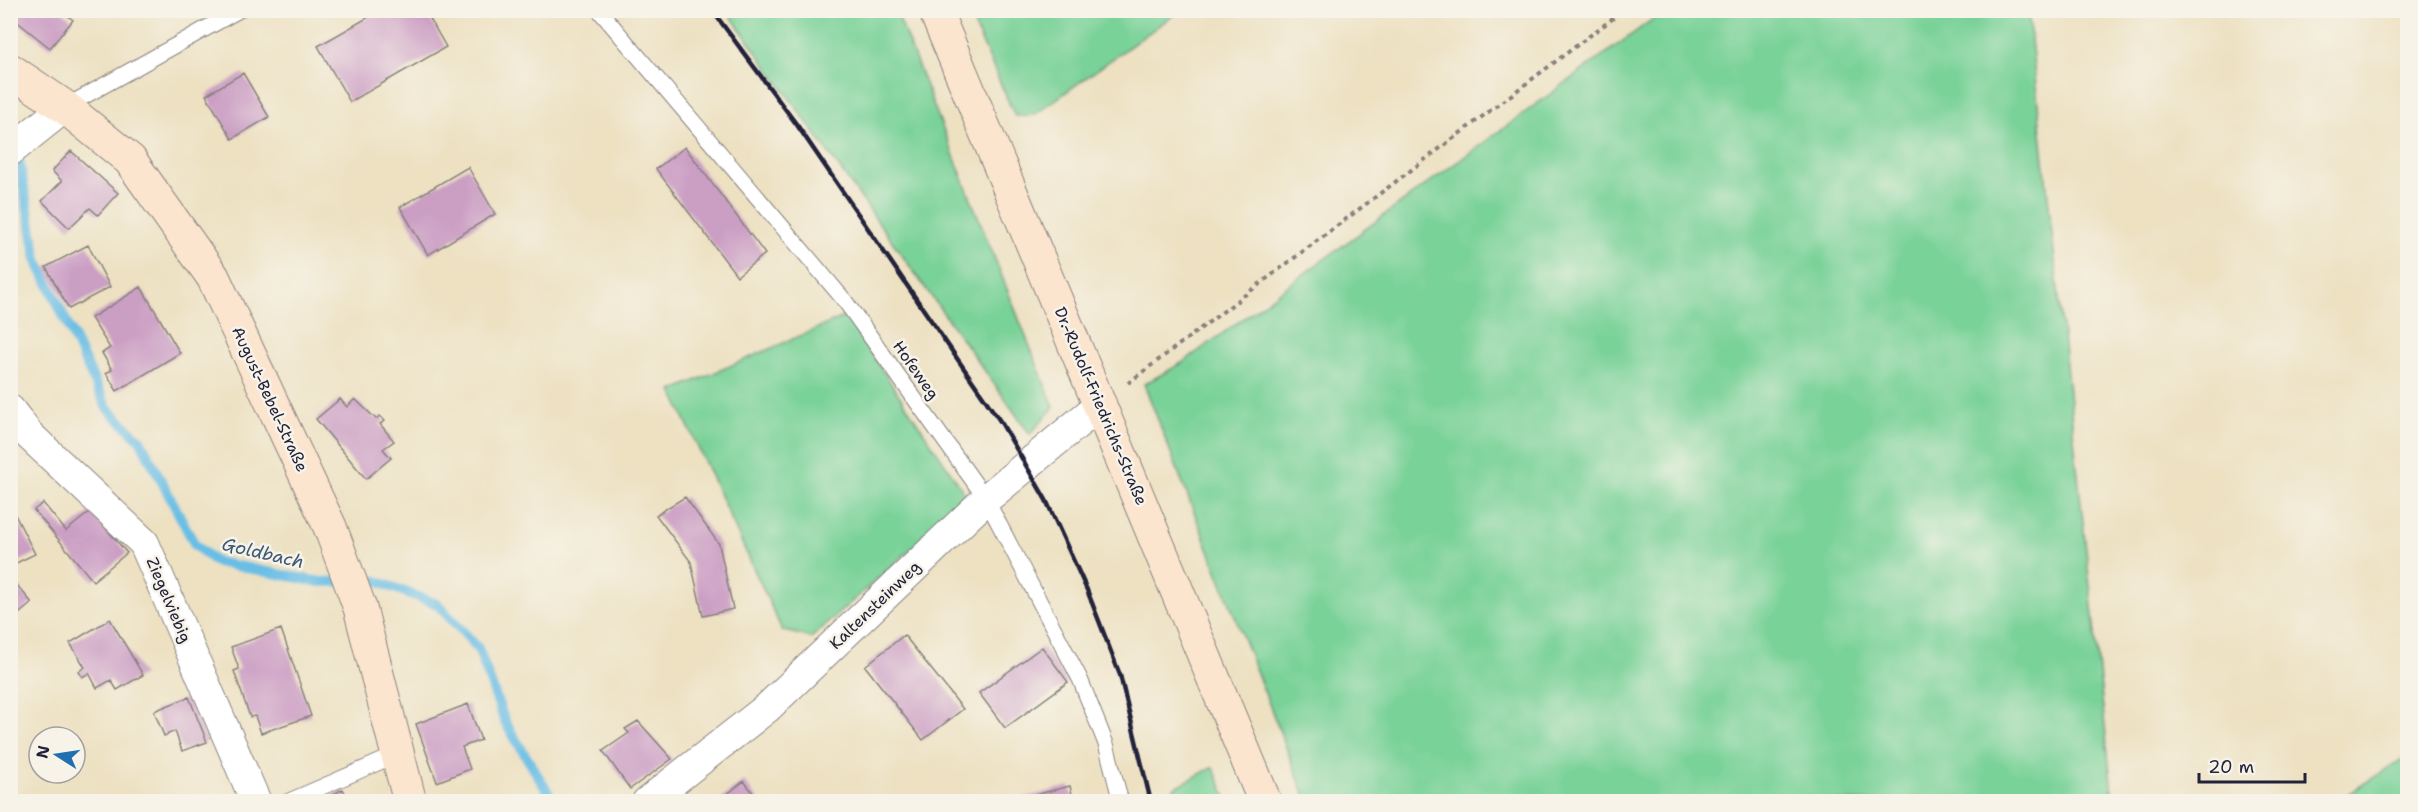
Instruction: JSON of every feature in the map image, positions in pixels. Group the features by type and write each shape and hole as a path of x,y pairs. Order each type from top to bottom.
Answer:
{"street":[{"name":"Dr.-Rudolf-Friedrichs-Straße","path":"935,10 1265,801"},
{"name":"August-Bebel-Straße","path":"10,70 65,107 130,160 213,277 326,517 342,558 360,608 410,801"},
{"path":"21,142 65,107"},
{"name":"Kaltensteinweg","path":"647,801 767,708 986,499 1101,404"},
{"name":"Ziegelviebig","path":"10,410 20,437 144,543 256,801"}],"lane":[{"path":"65,107 239,10"},
{"name":"Hofeweg","path":"599,10 845,301 986,499 1080,679 1106,744 1121,801"},
{"path":"287,801 398,754"}],"path":[{"path":"1101,404 1624,10"}],"green space":[{"path":"727,11 896,11 1054,407 1030,434"},
{"path":"968,11 1179,11 1034,115 1015,116"},
{"path":"1664,11 2028,11 2113,801 1307,801 1144,384 1182,363"},
{"path":"846,316 968,498 811,638 782,630 672,391"},
{"path":"2407,756 2407,801 2337,801"},
{"path":"1213,767 1228,801 1176,801 1174,788"}],"building":[{"path":"10,10 61,10 73,20 50,48 10,16"},
{"path":"381,10 425,10 446,47 350,102 318,46"},
{"path":"243,73 269,117 232,139 206,95"},
{"path":"685,147 765,254 737,276 656,169"},
{"path":"71,151 118,193 98,215 90,208 69,228 42,201 62,181 52,171"},
{"path":"468,167 495,214 428,255 400,207"},
{"path":"88,245 110,287 69,309 46,267"},
{"path":"141,287 180,353 117,391 106,373 112,370 102,353 110,348 91,318"},
{"path":"340,399 347,407 355,399 376,419 380,416 385,421 380,424 394,441 383,449 391,458 366,479 316,419"},
{"path":"685,497 719,544 733,609 703,616 691,562 656,515"},
{"path":"43,503 66,531 91,511 127,553 93,581 34,510"},
{"path":"10,505 35,554 10,566"},
{"path":"10,577 32,603 10,621"},
{"path":"110,619 143,675 117,690 111,680 97,688 89,673 82,677 79,671 85,667 70,643"},
{"path":"281,629 311,716 261,733 255,716 250,717 234,671 239,669 231,647"},
{"path":"904,635 963,709 923,740 865,666"},
{"path":"1042,647 1068,682 1005,728 979,693"},
{"path":"189,697 207,742 182,751 175,731 164,736 154,711"},
{"path":"468,704 481,740 462,747 470,769 437,782 416,724"},
{"path":"638,721 672,759 630,789 603,751 629,733 625,729"},
{"path":"744,781 760,802 717,802"},
{"path":"1070,786 1074,802 1011,802 1011,801"},
{"path":"343,789 350,802 319,802"}],"waterway":[{"name":"Goldbach","path":"17,150 37,260 107,408 140,440 195,545 216,562 320,582 376,581 437,604 478,648 505,722 554,802"}],"railway":[{"path":"712,10 797,125 1002,424 1046,500 1087,590 1120,675 1151,802"}]}
